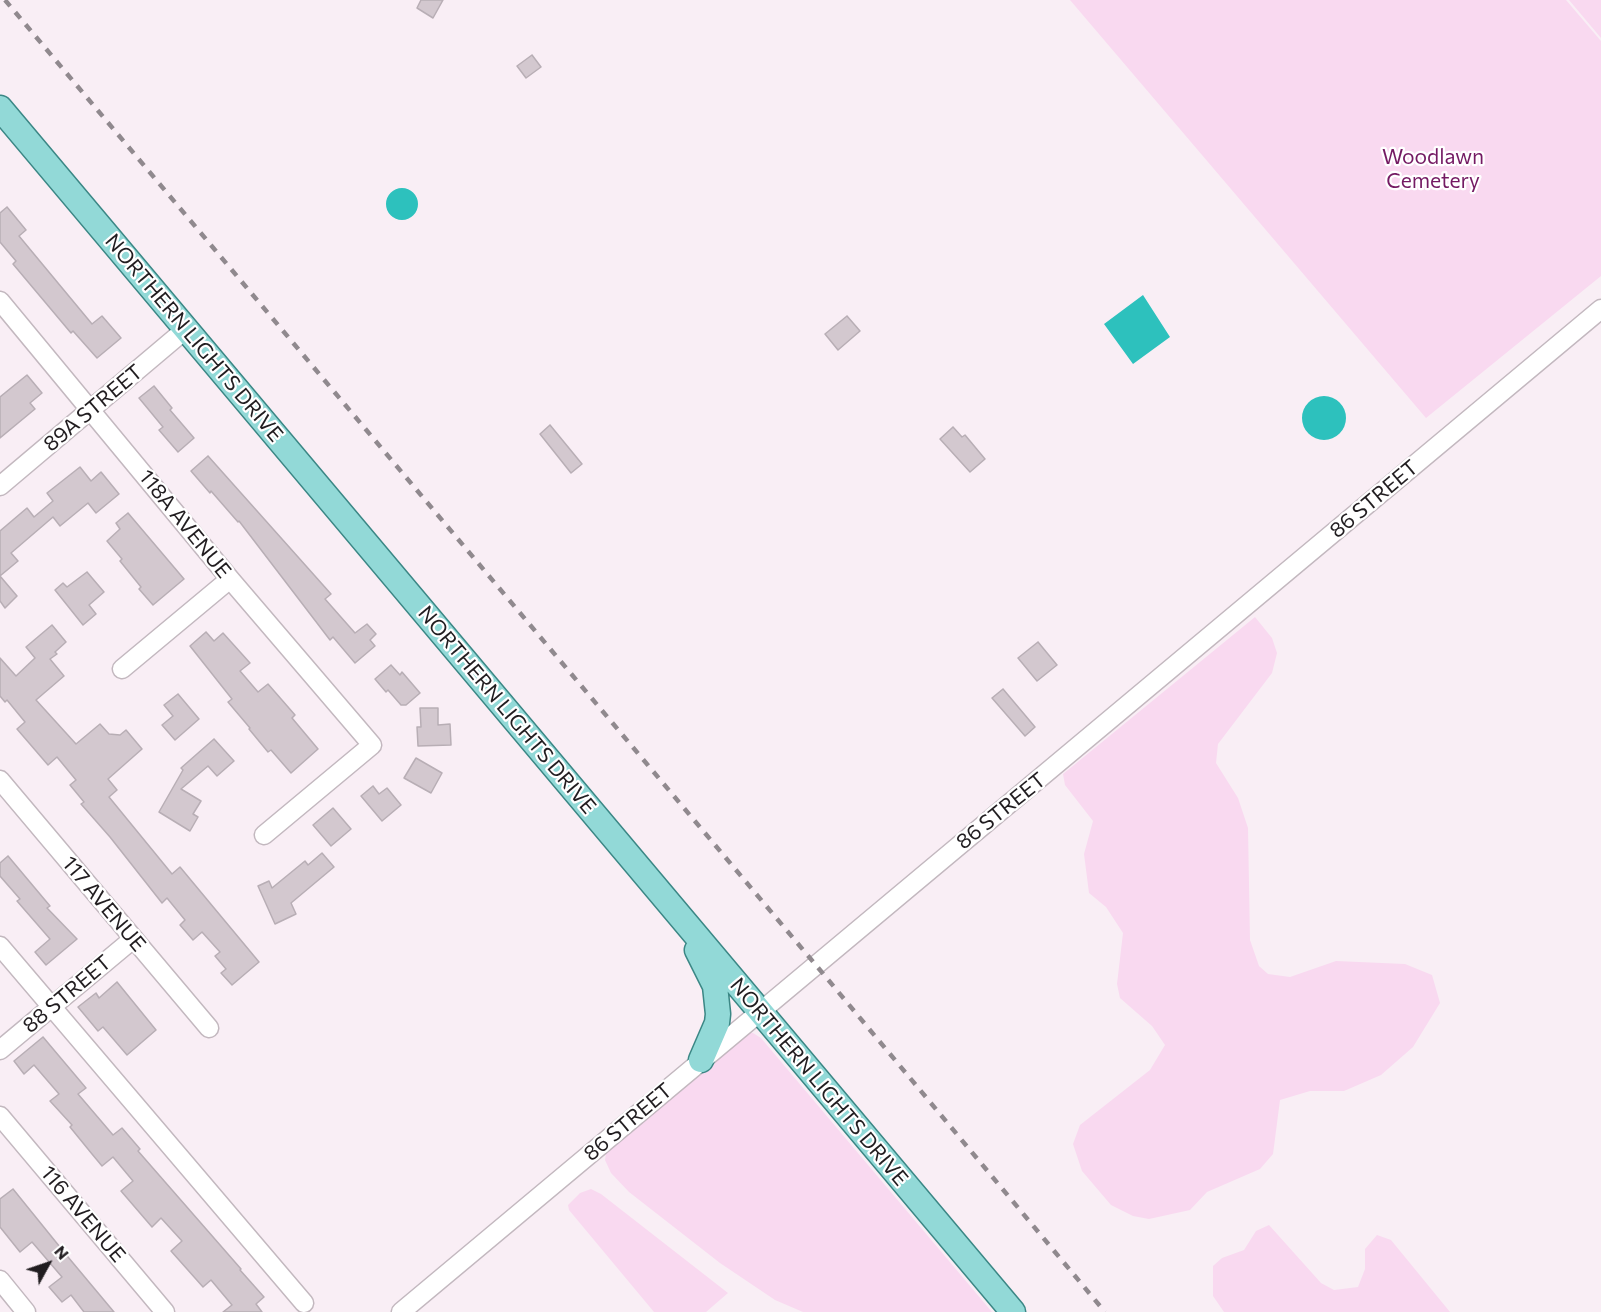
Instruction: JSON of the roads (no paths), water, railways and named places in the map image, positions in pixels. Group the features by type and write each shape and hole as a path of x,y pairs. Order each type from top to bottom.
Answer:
{"main road":[{"name":"NORTHERN LIGHTS DRIVE","path":"0,108 1013,1312"},
{"path":"678,913 715,986 717,997 717,1023 701,1060"}],"street":[{"name":"118A AVENUE","path":"0,301 230,579 372,745 264,836"},
{"name":"86 STREET","path":"401,1312 1601,309"},
{"name":"89A STREET","path":"0,486 186,329"},
{"path":"122,669 230,579"},
{"name":"117 AVENUE","path":"0,780 209,1028"},
{"name":"88 STREET","path":"0,1050 134,939"},
{"path":"0,946 303,1303"},
{"name":"116 AVENUE","path":"0,1116 165,1312"},
{"path":"0,1280 26,1312"}],"water":[{"path":"402,188 414,192 418,204 414,216 402,220 390,216 386,204 390,192"},
{"path":"1143,295 1170,337 1133,364 1104,324"},
{"path":"1324,396 1339,403 1346,418 1339,433 1324,440 1309,433 1302,418 1309,403"}],"railway":[{"path":"5,0 1105,1312"}],"park label":[{"name":"Woodlawn Cemetery","path":"1433,169"}]}
